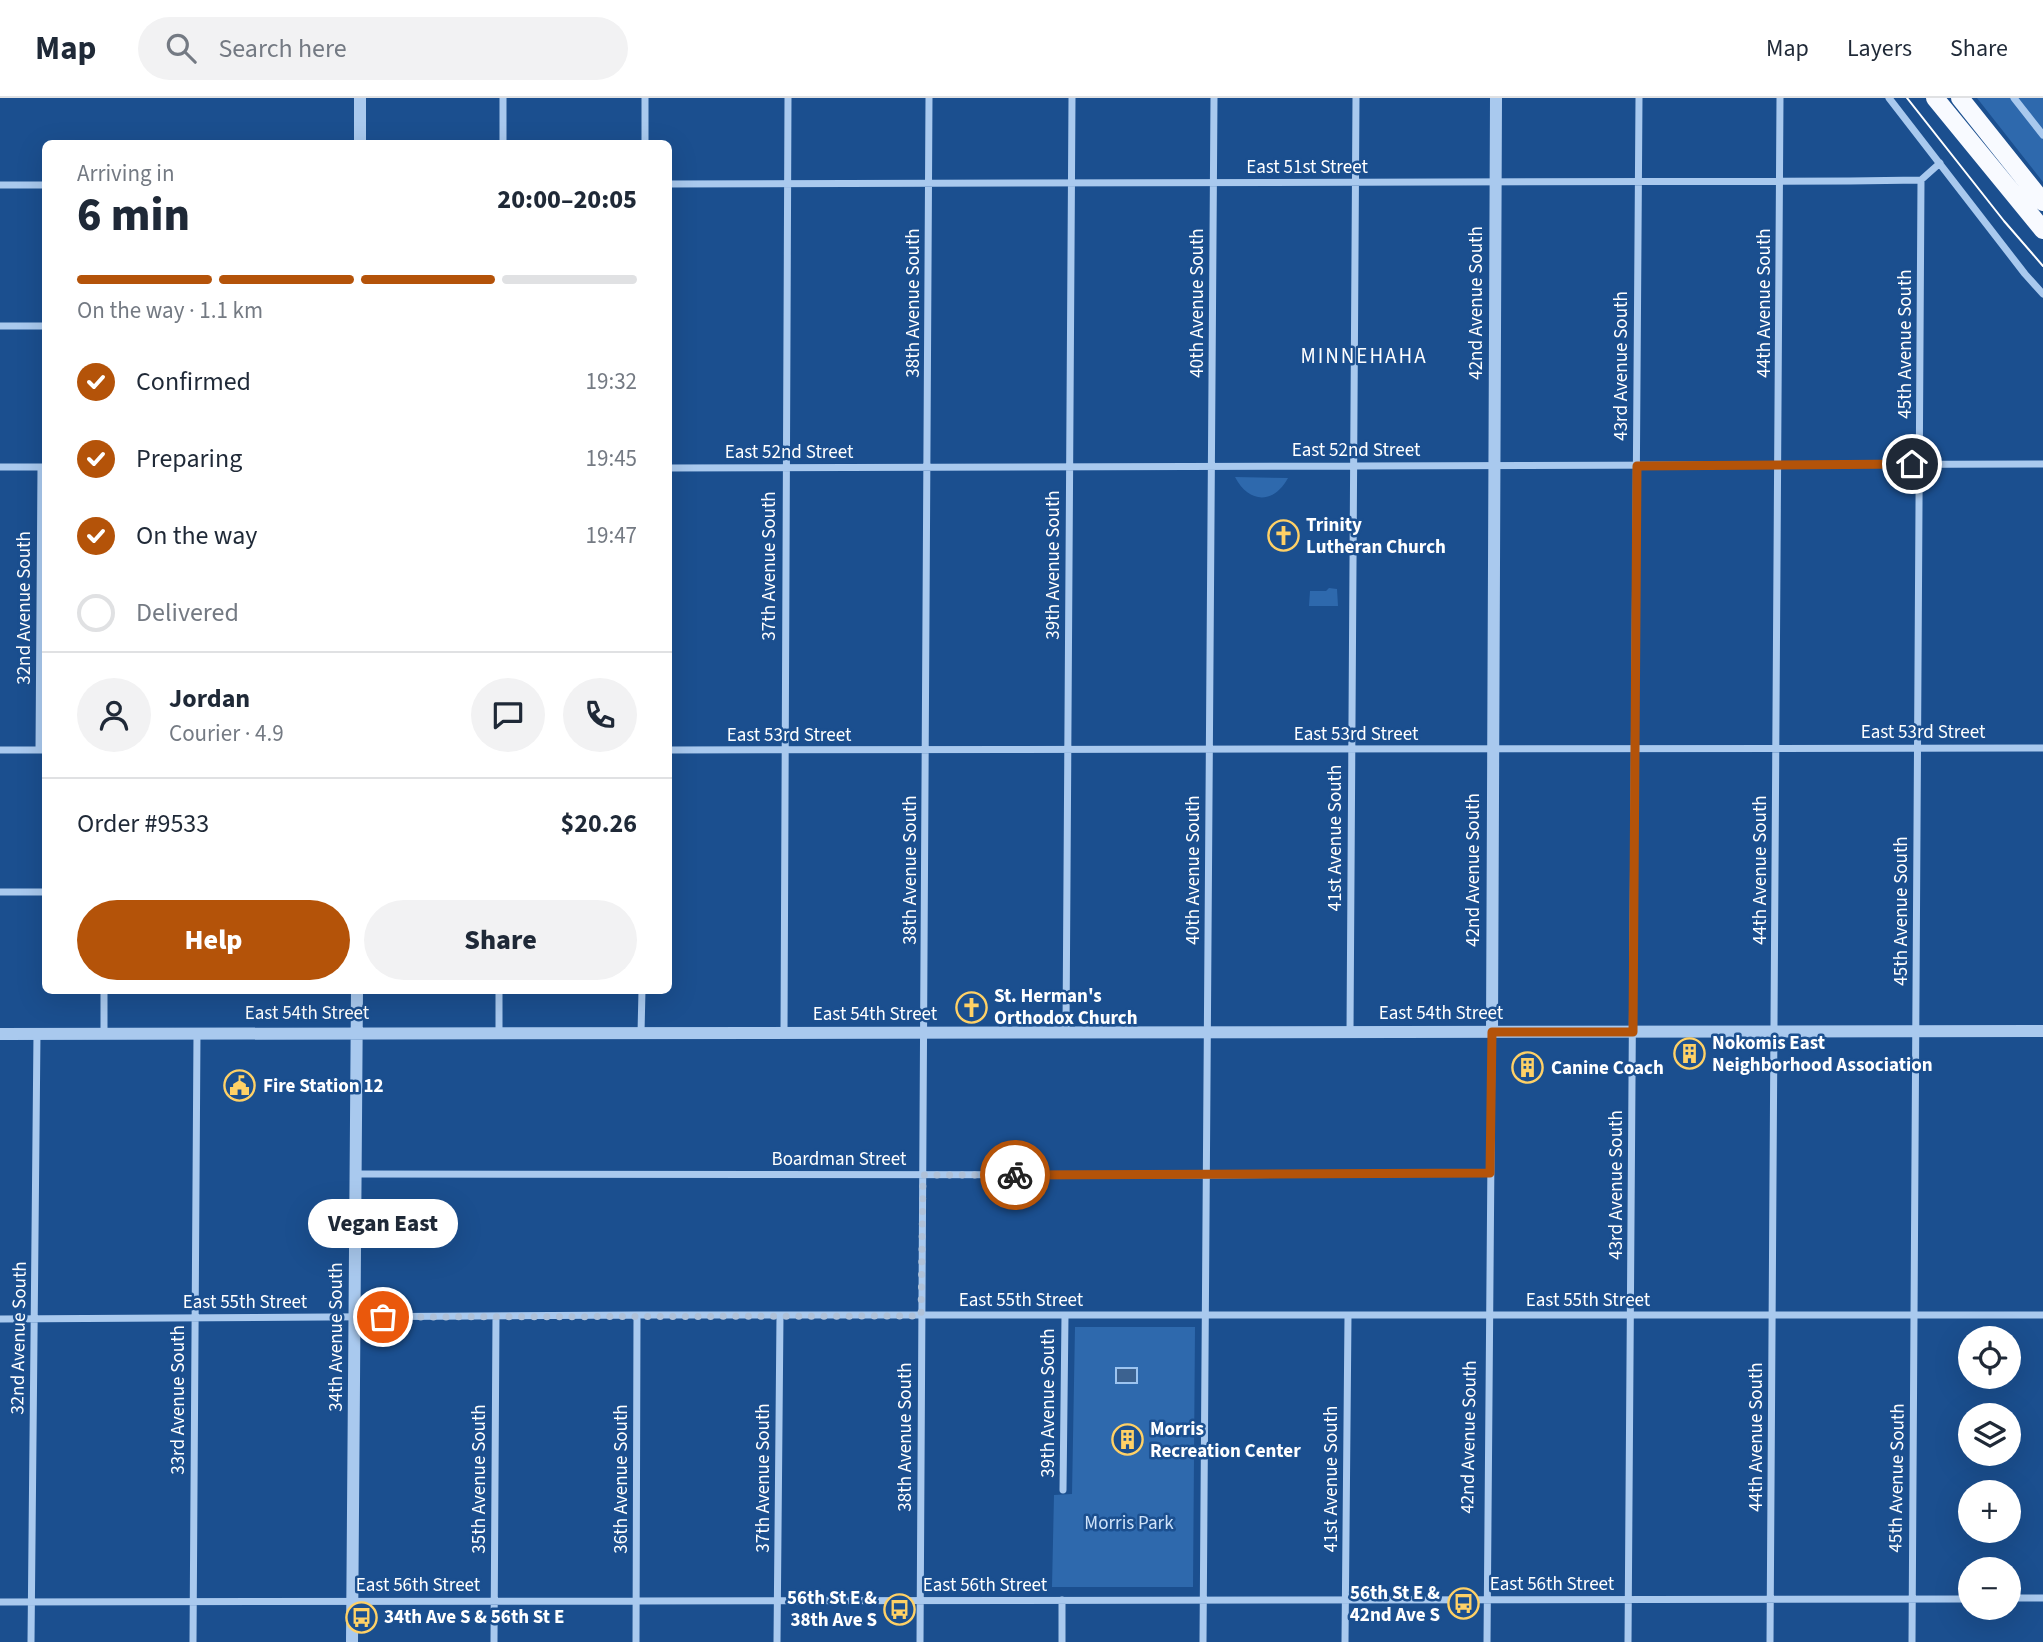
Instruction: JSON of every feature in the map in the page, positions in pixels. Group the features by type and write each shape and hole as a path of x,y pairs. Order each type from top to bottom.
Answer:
{"highway":[{"path":"1934,98 2043,230"},
{"path":"1959,98 2043,202"}],"street":[{"path":"360,98 360,140"},
{"path":"503,98 503,140"},
{"path":"645,98 645,140"},
{"name":"37th Avenue South","path":"784,1033 788,98"},
{"name":"38th Avenue South","path":"920,1642 929,98"},
{"name":"39th Avenue South","path":"1066,1033 1072,98"},
{"name":"40th Avenue South","path":"1203,1642 1214,98"},
{"name":"41st Avenue South","path":"1350,1032 1356,98"},
{"name":"42nd Avenue South","path":"1487,1642 1496,98"},
{"name":"43rd Avenue South","path":"1628,1642 1639,98"},
{"name":"44th Avenue South","path":"1770,1642 1780,98"},
{"path":"1889,98 2043,294"},
{"path":"2014,98 2043,135"},
{"path":"1921,180 1940,163"},
{"name":"East 51st Street","path":"672,184 1921,180"},
{"name":"45th Avenue South","path":"1912,1642 1921,180"},
{"path":"0,185 42,185"},
{"path":"0,326 42,326"},
{"name":"East 52nd Street","path":"672,468 2043,464"},
{"path":"0,467 42,467"},
{"name":"East 53rd Street","path":"672,750 2043,748"},
{"path":"0,750 42,750"},
{"path":"0,892 42,892"},
{"path":"104,994 104,1033"},
{"name":"34th Avenue South","path":"352,1642 357,994"},
{"path":"499,994 499,1032"},
{"path":"641,1033 642,994"},
{"name":"East 54th Street","path":"0,1034 2043,1031"},
{"name":"33rd Avenue South","path":"192,1642 197,1033"},
{"name":"32nd Avenue South","path":"31,1642 37,1034"},
{"name":"Boardman Street","path":"356,1174 1490,1173"},
{"name":"East 55th Street","path":"0,1319 496,1315 2043,1315"},
{"name":"35th Avenue South","path":"494,1642 496,1315"},
{"name":"36th Avenue South","path":"636,1315 636,1642"},
{"name":"37th Avenue South","path":"777,1642 780,1315"},
{"name":"39th Avenue South","path":"1063,1490 1065,1316"},
{"name":"41st Avenue South","path":"1345,1642 1348,1316"},
{"path":"2021,1598 2043,1598"},
{"name":"East 56th Street","path":"0,1602 1958,1599"},
{"path":"1062,1600 1062,1642"}],"green space":[{"path":"1977,98 2043,98 2043,182"},
{"path":"1235,477 1288,478 1276,493 1261,497 1247,492"},
{"path":"1329,588 1337,589 1338,606 1309,606 1310,591 1326,591"},
{"name":"Morris Park","path":"1075,1327 1195,1327 1193,1587 1052,1587 1054,1495 1072,1494"}],"shaded area":[{"path":"1116,1368 1137,1368 1137,1383 1116,1383"}],"tram line":[{"path":"1907,98 2043,266"}],"way so far":[{"path":"383,1317 921,1316 923,1175 1015,1175"}],"place":[{"name":"Trinity Lutheran Church","path":"1283,536"},
{"name":"St. Herman's Orthodox Church","path":"971,1007"},
{"name":"Nokomis East Neighborhood Association","path":"1689,1054"},
{"name":"Canine Coach","path":"1528,1068"},
{"name":"Fire Station 12","path":"240,1086"},
{"name":"Vegan East","path":"383,1317"},
{"name":"Morris Recreation Center","path":"1127,1440"},
{"name":"56th St E & 42nd Ave S","path":"1463,1604"},
{"name":"56th St E & 38th Ave S","path":"900,1609"},
{"name":"34th Ave S & 56th St E","path":"361,1617"}],"district":[{"name":"MINNEHAHA","path":"1364,356"}],"route":[{"path":"1015,1175 1490,1173 1492,1032 1633,1032 1637,466 1912,464"}]}
